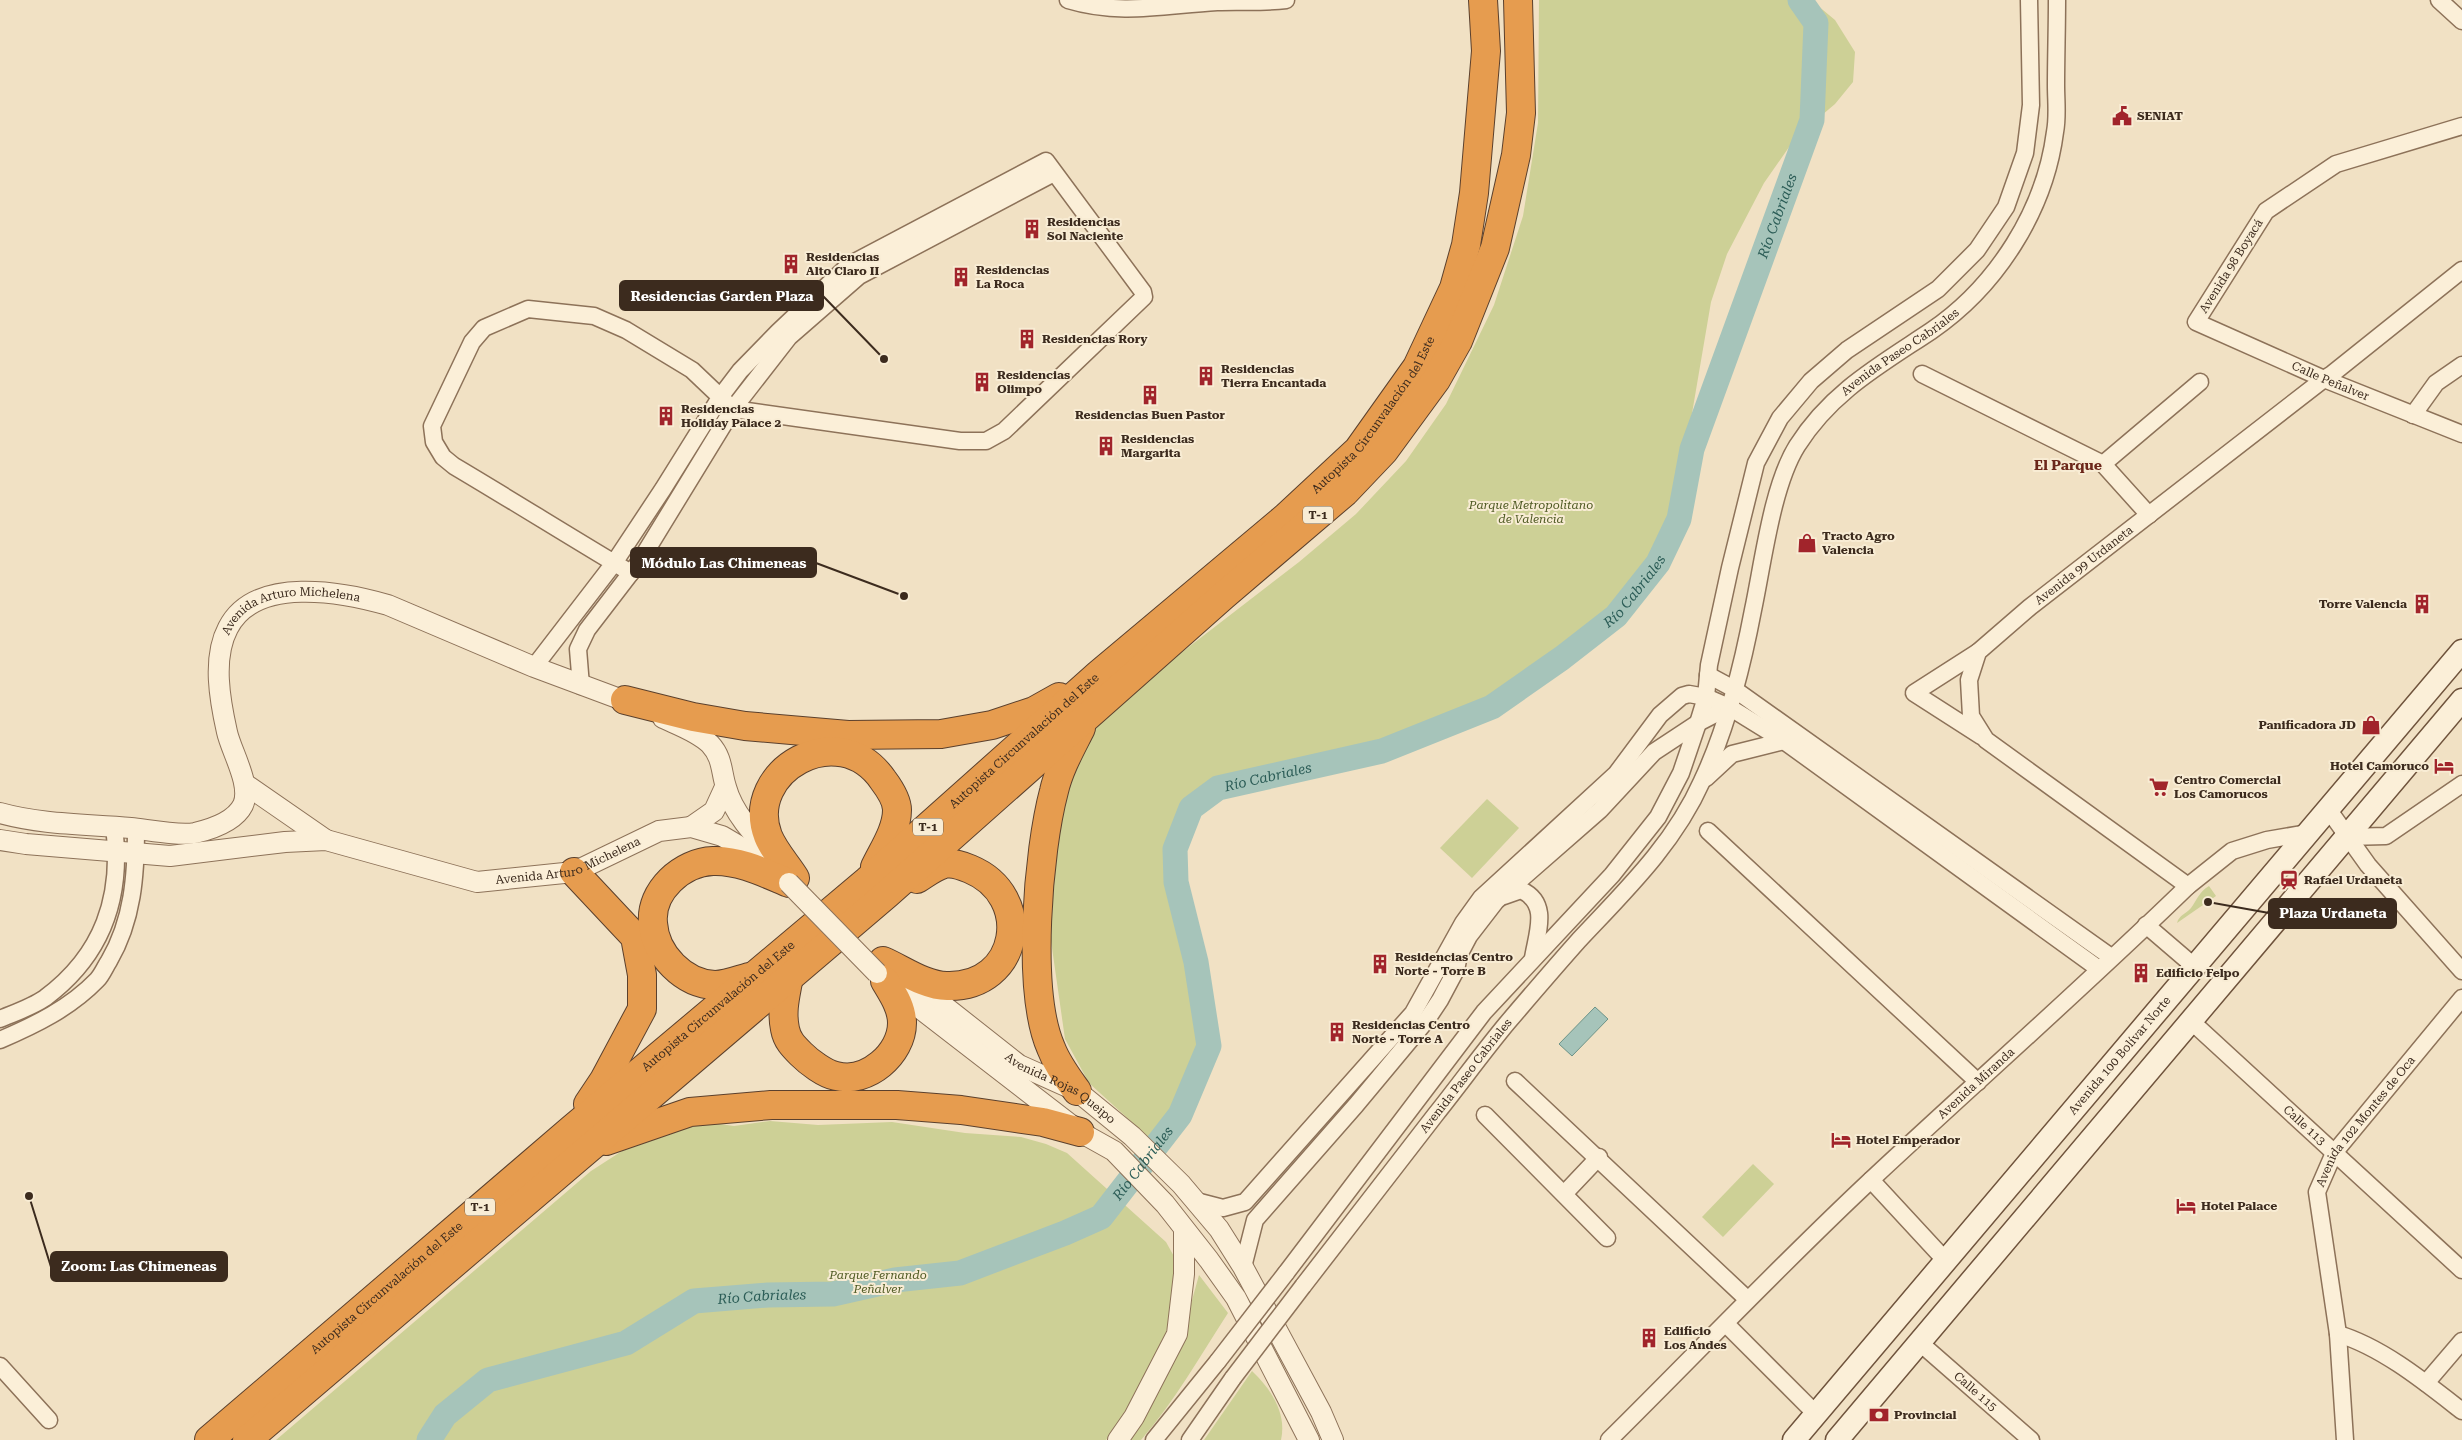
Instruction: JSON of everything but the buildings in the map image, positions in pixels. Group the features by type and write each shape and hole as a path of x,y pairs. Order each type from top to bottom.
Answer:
{"highway":[{"name":"Autopista Circunvalación del Este","path":"210,1440 580,1138 789,976 877,888 1099,674 1228,567 1358,450 1417,367 1454,288 1466,245 1474,193 1485,64 1483,0"},
{"name":"Autopista Circunvalación del Este","path":"246,1440 580,1138 753,976 877,888 1088,715 1345,492 1384,451 1436,380 1458,341 1495,248 1507,200 1522,113 1518,0"},
{"path":"625,700 693,717 745,726 848,735 941,734 992,725 1034,711 1099,674"},
{"path":"1077,1091 1050,1047 1038,977 1037,938 1043,842 1054,789 1088,715"},
{"path":"792,880 768,837 765,820 769,791 789,766 806,756 823,751 839,750 853,753 866,761 880,775 891,791 897,810 877,888"},
{"path":"753,976 716,985 694,981 681,973 666,957 656,940 653,922 656,902 665,887 680,871 696,863 712,861 750,867 792,880"},
{"path":"877,888 944,864 961,865 994,883 1010,910 1012,932 1001,961 992,974 978,982 945,986 881,971"},
{"path":"574,872 635,937 642,975 642,1009 604,1080 580,1138"},
{"path":"789,976 782,1010 785,1030 790,1042 805,1059 836,1076 856,1076 870,1072 880,1065 892,1052 900,1037 902,1022 897,1002 881,971"},
{"path":"580,1138 690,1112 771,1105 897,1105 961,1110 1043,1122 1080,1132"}],"main road":[{"name":"Avenida 100 Bolívar Norte","path":"1794,1440 2462,651"},
{"path":"1837,1440 2462,700"}],"street":[{"path":"1068,0 1094,7 1120,10 1216,2 1286,0"},
{"name":"Avenida Paseo Cabriales","path":"1154,1440 1286,1273 1484,1012 1612,875 1658,817 1681,773 1706,697 1708,675 1732,559 1756,463 1780,418 1811,381 1847,350 1938,290 1978,250 2006,207 2025,152 2031,105 2029,0"},
{"name":"Avenida Paseo Cabriales","path":"1190,1440 1232,1378 1505,1026 1578,942 1641,876 1674,833 1702,781 1729,707 1745,651 1764,549 1782,481 1794,450 1814,421 1838,394 1937,327 1960,308 2005,256 2032,213 2049,171 2056,127 2057,0"},
{"path":"2439,0 2462,21"},
{"name":"Avenida 98 Boyacá","path":"2200,326 2196,321 2266,211 2336,164 2462,126"},
{"path":"534,667 614,563 663,490 720,396 740,371 778,332 850,266 1050,167"},
{"path":"631,573 454,466 443,457 434,442 432,426 472,342 484,328 528,310 594,316 626,330 692,370 733,408 960,441 986,441 1004,432 1144,297 1143,292 1050,167"},
{"path":"582,686 578,649 587,630 631,573 733,408 789,337 859,276 1050,167"},
{"name":"Avenida 99 Urdaneta","path":"1986,740 1914,693 1978,652 2030,607 2332,374 2462,270"},
{"name":"Calle Peñalver","path":"2200,326 2324,379 2462,434"},
{"path":"2413,415 2436,383 2462,365"},
{"path":"1922,374 2103,464 2149,515"},
{"path":"2103,464 2200,382"},
{"name":"Avenida Arturo Michelena","path":"245,784 227,734 219,693 221,653 228,627 243,610 263,598 293,590 363,598 411,614 534,667 610,697 625,700 706,741 711,746 725,773 726,787"},
{"path":"1978,652 1969,680 1971,716 1986,740 2188,886"},
{"path":"1708,675 1734,689 2111,958"},
{"path":"1196,1201 1223,1208 1245,1202 1413,1013 1463,923 1480,898 1616,774 1660,715 1682,696 1689,694 1706,697 1729,707 1784,741 2099,969"},
{"path":"1243,1267 1255,1220 1356,1105 1426,1021 1456,970 1459,955 1469,936 1496,900 1600,810 1654,752 1698,723 1729,707"},
{"path":"1702,781 1732,754 1784,741"},
{"path":"0,814 33,822 114,826 194,833 224,824 243,804 245,784 326,840"},
{"path":"2346,837 2386,836 2462,784"},
{"path":"691,827 714,811 726,787"},
{"name":"Avenida Rojas Queipo","path":"726,787 736,810 752,833 792,880 881,971 1080,1132 1114,1151 1165,1204 1236,1298 1309,1440"},
{"path":"2328,809 2346,837 2380,880 2462,971"},
{"path":"0,1040 30,1027 70,1004 98,979 113,953 130,914 127,852 114,826"},
{"name":"Avenida Arturo Michelena","path":"0,840 26,844 170,856 285,842 326,840 477,882 574,872 659,831 691,827"},
{"name":"Avenida Rojas Queipo","path":"691,827 722,836 741,846 792,880"},
{"path":"0,1020 44,999 80,968 100,934 136,828"},
{"path":"1708,831 1978,1082"},
{"name":"Avenida Miranda","path":"1609,1440 1726,1324 1748,1299 1871,1180 2188,886 2232,851 2267,840 2308,833"},
{"path":"1496,900 1514,891 1521,890 1531,895 1538,904 1540,918 1533,958"},
{"path":"2146,925 2195,967"},
{"name":"Avenida Rojas Queipo","path":"881,971 939,1000 1019,1065 1077,1091 1132,1136 1182,1184 1219,1229 1243,1267 1321,1412 1333,1440"},
{"name":"Avenida 102 Montes de Oca","path":"2345,1440 2338,1334 2318,1192 2334,1153 2462,998"},
{"name":"Calle 113","path":"2190,1021 2462,1270"},
{"path":"1516,1081 1748,1299"},
{"path":"1485,1115 1607,1238"},
{"path":"1564,1194 1599,1157"},
{"path":"1871,1180 1945,1260"},
{"path":"1118,1440 1134,1417 1177,1334 1184,1274 1184,1229"},
{"path":"1726,1324 1816,1414"},
{"path":"2338,1334 2358,1340 2426,1383 2462,1411"},
{"path":"2426,1383 2462,1341"},
{"name":"Calle 115","path":"1919,1342 2031,1440"},
{"path":"0,1366 49,1420"},
{"path":"1291,1440 1295,1411"}],"green space":[{"name":"Parque Metropolitano de Valencia","path":"1539,0 1811,0 1835,20 1855,52 1853,82 1835,104 1796,137 1764,183 1727,254 1711,302 1674,519 1655,561 1630,598 1596,632 1543,674 1473,716 1412,745 1234,781 1204,795 1173,836 1168,889 1209,1055 1172,1129 1159,1147 1089,1083 1065,1039 1051,941 1056,831 1066,787 1094,728 1133,690 1299,562 1356,514 1406,461 1446,404 1494,305 1523,216 1538,123"},
{"path":"1487,799 1519,828 1472,878 1440,848"},
{"path":"2209,886 2216,896 2177,923 2181,916 2191,908 2200,893"},
{"name":"Parque Fernando Peñalver","path":"770,1121 818,1125 892,1122 965,1133 1021,1137 1046,1144 1067,1153 1166,1242 1176,1260 1170,1316 1164,1340 1139,1393 1106,1440 276,1440 591,1171 622,1151 705,1122 734,1126"},
{"path":"1753,1164 1774,1184 1723,1237 1702,1217"},
{"path":"1199,1275 1228,1313 1176,1394 1141,1440 1123,1440 1189,1311"},
{"path":"1252,1371 1276,1402 1282,1420 1281,1440 1204,1440"}],"water":[{"path":"1595,1007 1608,1019 1572,1056 1559,1044"}],"waterway":[{"name":"Río Cabriales","path":"429,1440 445,1415 488,1380 626,1343 694,1301 768,1295 833,1294 895,1280 960,1273 1065,1233 1101,1217 1180,1115 1209,1046 1196,962 1176,882 1175,849 1191,808 1218,788 1382,751 1492,707 1562,658 1616,616 1658,563 1679,519 1692,449 1812,120 1816,23 1800,0"}],"place":[{"name":"SENIAT","path":"2122,116"},
{"name":"Residencias Sol Naciente","path":"1032,229"},
{"name":"Residencias Alto Claro II","path":"791,264"},
{"name":"Residencias La Roca","path":"961,277"},
{"name":"Residencias Rory","path":"1027,339"},
{"name":"Residencias Garden Plaza","path":"884,359"},
{"name":"Residencias Tierra Encantada","path":"1206,376"},
{"name":"Residencias Olimpo","path":"982,382"},
{"name":"Residencias Buen Pastor","path":"1150,395"},
{"name":"Residencias Holiday Palace 2","path":"666,416"},
{"name":"Residencias Margarita","path":"1106,446"},
{"name":"Tracto Agro Valencia","path":"1807,543"},
{"name":"Módulo Las Chimeneas","path":"904,596"},
{"name":"Torre Valencia","path":"2422,604"},
{"name":"Panificadora JD","path":"2371,725"},
{"name":"Hotel Camoruco","path":"2444,766"},
{"name":"Centro Comercial Los Camorucos","path":"2159,787"},
{"name":"Rafael Urdaneta","path":"2289,880"},
{"name":"Plaza Urdaneta","path":"2208,902"},
{"name":"Residencias Centro Norte - Torre B","path":"1380,964"},
{"name":"Edificio Felpo","path":"2141,973"},
{"name":"Residencias Centro Norte - Torre A","path":"1337,1032"},
{"name":"Hotel Emperador","path":"1841,1140"},
{"name":"Zoom: Las Chimeneas","path":"29,1196"},
{"name":"Hotel Palace","path":"2186,1206"},
{"name":"Edificio Los Andes","path":"1649,1338"},
{"name":"Provincial","path":"1879,1415"}],"district":[{"name":"El Parque","path":"2068,465"}]}
